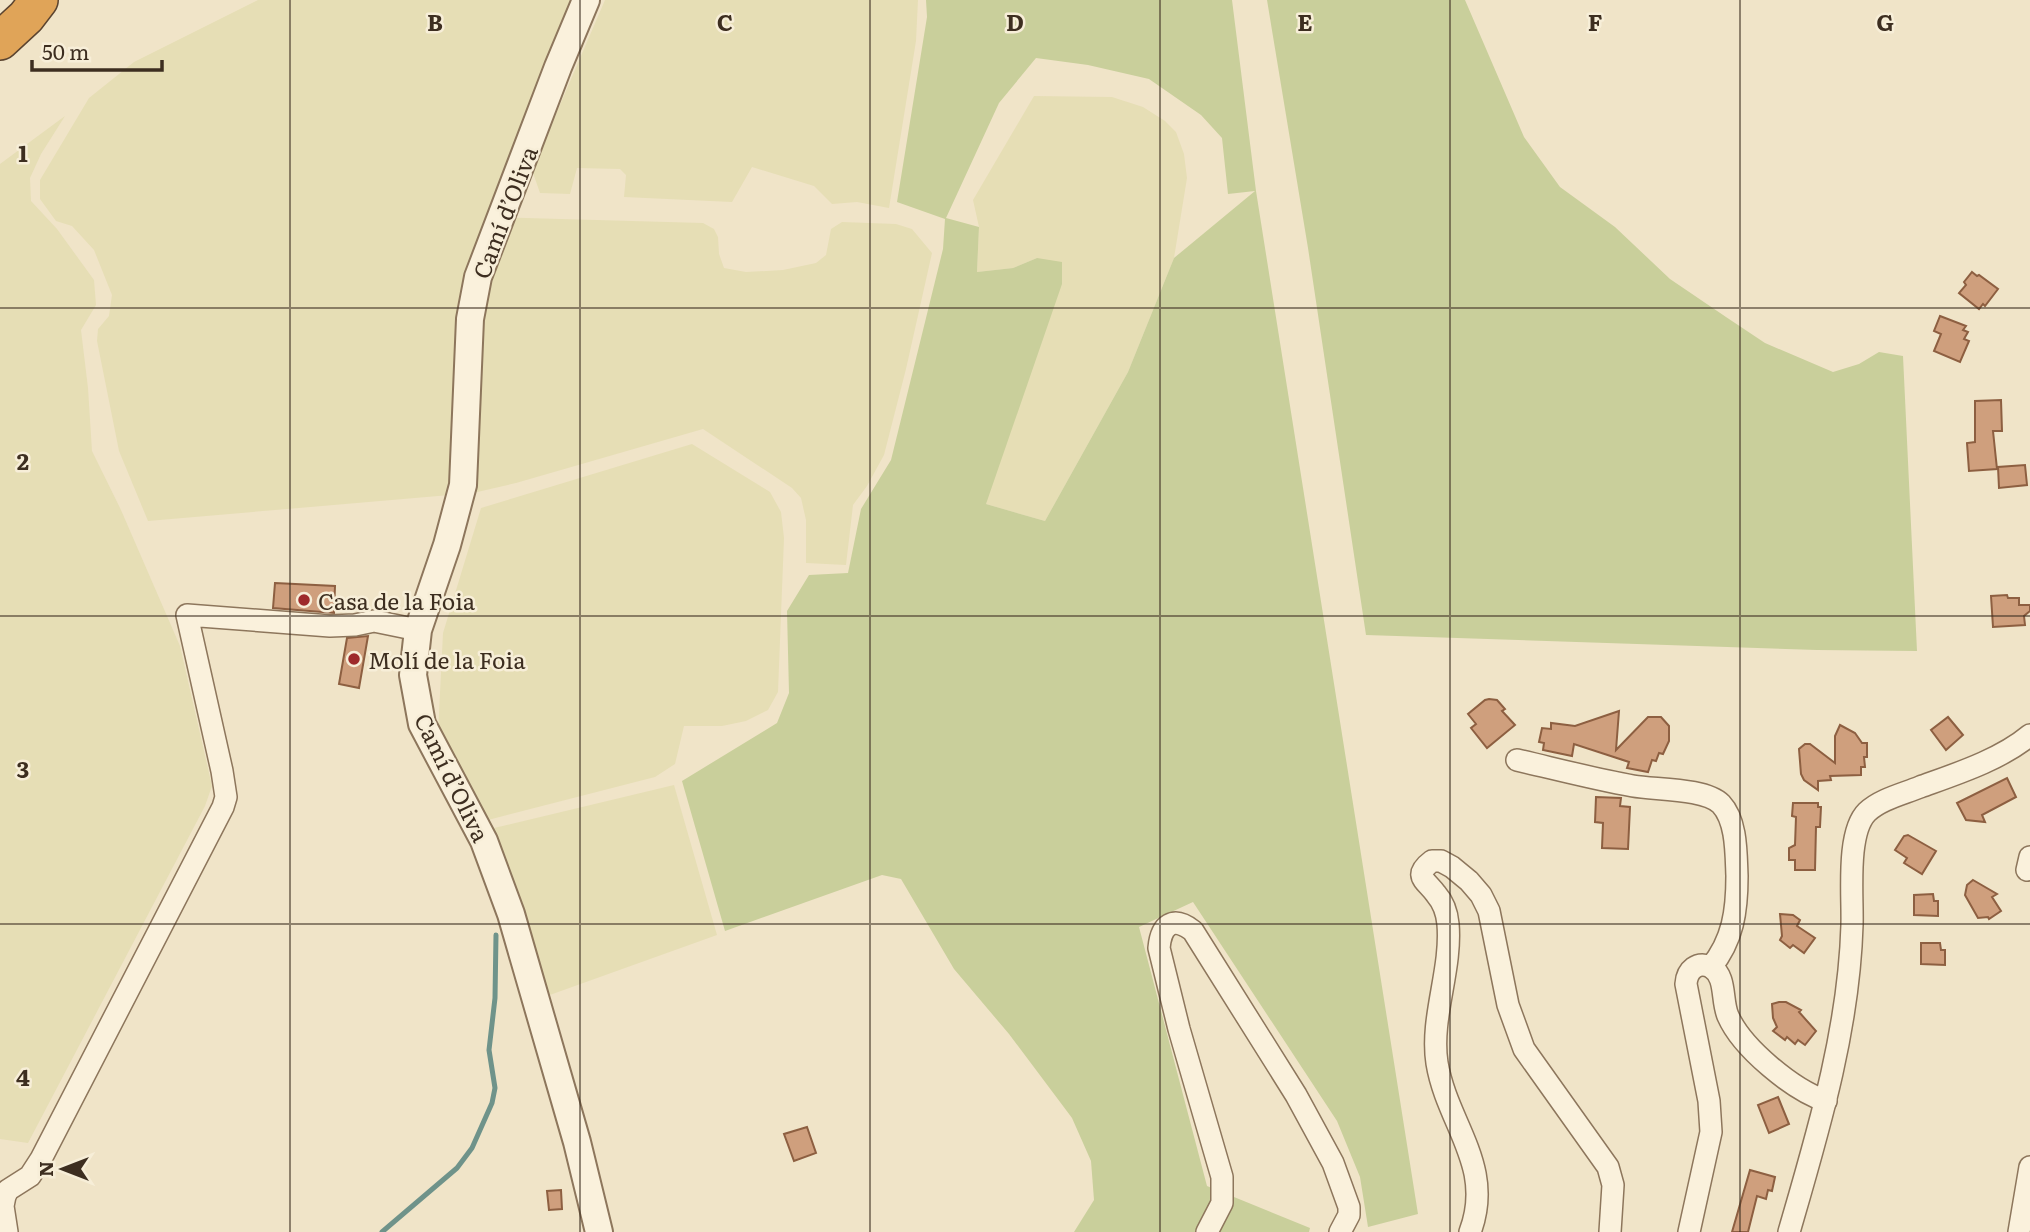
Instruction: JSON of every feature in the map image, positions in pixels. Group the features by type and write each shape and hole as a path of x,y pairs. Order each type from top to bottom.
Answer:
{"highway":[{"path":"0,41 26,17 39,0"}],"street":[{"name":"Camí d’Oliva","path":"586,0 478,277 470,319 463,485 447,545 418,630 413,675 422,724 484,841 511,914 577,1142 599,1232"},
{"path":"7,1232 3,1206 8,1190 30,1176 41,1159 226,797 187,615 330,626 374,621 418,630"},
{"path":"1789,1232 1826,1101 1837,1046 1849,965 1854,841 1861,819 1879,803 2012,748 2030,735"},
{"path":"1517,760 1633,786 1696,794 1709,797 1723,806 1735,841 1737,892 1731,937 1711,967"},
{"path":"1470,1232 1477,1211 1477,1178 1468,1143 1446,1091 1436,1044 1448,933 1443,905 1436,893 1424,882 1421,873 1424,866 1432,860 1441,861 1469,881 1481,895 1489,911 1508,1005 1524,1049 1608,1167 1614,1185 1610,1232"},
{"path":"1207,1232 1222,1203 1222,1177 1179,1029 1159,948 1160,937 1169,924 1179,923 1193,932 1320,1138 1341,1181 1349,1207 1349,1215 1340,1232"},
{"path":"1689,1232 1711,1132 1711,1116 1686,984 1687,975 1692,969 1704,964 1718,972 1724,1004 1735,1030 1782,1076 1799,1089 1826,1101"},
{"path":"2019,1232 2030,1167"}],"shaded area":[{"path":"258,0 574,0 490,217 703,223 714,229 718,237 719,254 724,268 746,272 783,270 816,263 826,255 831,229 842,222 896,224 912,229 932,253 884,455 853,505 846,565 806,563 806,520 801,498 792,488 703,429 473,493 148,521 119,451 97,341 98,329 109,316 112,295 94,250 72,226 56,221 40,199 40,180 89,98 134,62"},
{"path":"605,0 918,0 916,41 889,208 857,202 832,204 814,186 752,167 732,202 624,197 626,175 620,169 577,168 570,194 540,193 532,170"},
{"path":"1034,96 1112,97 1143,107 1165,121 1176,132 1184,154 1187,178 1174,258 1128,372 1045,521 986,504 1037,258 1013,268 977,272 979,227 973,200"},
{"path":"65,116 41,154 30,178 31,201 57,229 94,280 96,305 81,330 92,451 121,510 180,646 212,786 205,806 28,1143 0,1139 0,164"},
{"path":"692,444 770,492 781,512 784,538 778,692 768,710 746,721 722,726 684,726 675,764 655,777 488,820 438,733 443,633 481,508"},
{"path":"674,785 717,935 547,996 494,828"}],"green space":[{"path":"926,0 1232,0 1256,191 1418,1214 1368,1227 1360,1177 1337,1121 1193,902 1139,927 1207,1186 1310,1228 1309,1232 1074,1232 1094,1200 1091,1161 1072,1118 1009,1034 954,969 901,879 882,875 725,931 682,781 777,723 789,693 787,611 809,575 848,573 861,509 891,460 943,249 945,219 897,202 927,17","holes":["1036,58 1088,65 1149,79 1201,115 1222,138 1228,194 1255,191 1174,258 1128,372 1045,521 986,504 1062,284 1062,262 1037,258 1013,268 977,272 979,227 946,218 999,103"]},
{"path":"1267,0 1465,0 1524,137 1560,187 1615,227 1670,279 1765,343 1833,372 1859,364 1879,352 1903,356 1917,651 1366,635 1308,248"}],"building":[{"path":"1972,272 1998,289 1985,306 1983,304 1979,309 1959,293"},
{"path":"1940,316 1966,326 1963,330 1968,332 1964,339 1969,341 1960,362 1934,351 1941,334 1934,331"},
{"path":"2001,400 2002,431 1993,431 1997,469 1969,471 1967,443 1975,442 1975,401"},
{"path":"2025,465 2027,485 1999,488 1998,467"},
{"name":"Casa de la Foia","path":"275,583 335,586 334,613 273,608"},
{"path":"2007,595 2008,598 2019,598 2019,605 2030,605 2030,611 2024,616 2025,625 1993,627 1991,596"},
{"name":"Molí de la Foia","path":"368,636 359,688 339,684 347,638"},
{"path":"1489,699 1497,700 1505,709 1502,711 1515,725 1487,748 1471,728 1476,724 1468,714"},
{"path":"1619,711 1616,750 1648,717 1661,717 1669,726 1669,741 1663,754 1659,753 1656,761 1652,760 1648,772 1627,768 1629,762 1574,744 1572,756 1543,750 1544,743 1539,742 1542,728 1551,729 1551,723 1575,726"},
{"path":"1948,717 1963,735 1946,750 1931,730"},
{"path":"1840,725 1855,733 1862,743 1867,743 1865,767 1861,767 1861,775 1830,776 1831,780 1818,781 1818,790 1804,780 1801,774 1799,749 1810,744 1835,763 1835,736"},
{"path":"2007,778 2016,797 1982,815 1985,822 1966,820 1957,803"},
{"path":"1596,797 1621,798 1620,806 1630,807 1628,849 1602,848 1603,823 1595,822"},
{"path":"1793,803 1818,803 1818,807 1821,807 1820,827 1816,827 1815,870 1795,870 1795,860 1789,860 1789,848 1795,845 1796,817 1792,816"},
{"path":"1908,835 1936,851 1922,874 1904,863 1907,858 1895,850 1904,836"},
{"path":"1973,880 1997,894 1992,897 2001,911 1989,919 1978,918 1965,895 1967,885"},
{"path":"1933,894 1934,901 1938,901 1938,916 1914,915 1914,895"},
{"path":"1780,914 1793,915 1800,920 1797,926 1815,938 1804,953 1793,945 1790,948 1780,940"},
{"path":"1921,943 1940,943 1941,950 1945,950 1945,965 1921,964"},
{"path":"1786,1002 1801,1010 1799,1012 1816,1031 1805,1045 1798,1040 1795,1044 1787,1037 1785,1040 1773,1031 1777,1027 1772,1004"},
{"path":"1778,1097 1789,1124 1769,1133 1758,1105"},
{"path":"807,1127 816,1153 794,1161 784,1134"},
{"path":"1750,1170 1775,1177 1772,1191 1768,1190 1766,1199 1757,1196 1748,1232 1732,1232"},
{"path":"561,1190 562,1209 549,1210 547,1191"}],"waterway":[{"path":"382,1232 457,1168 472,1148 492,1103 495,1088 489,1050 495,998 496,935"}],"place":[{"name":"Casa de la Foia","path":"304,600"},
{"name":"Molí de la Foia","path":"354,659"}]}
